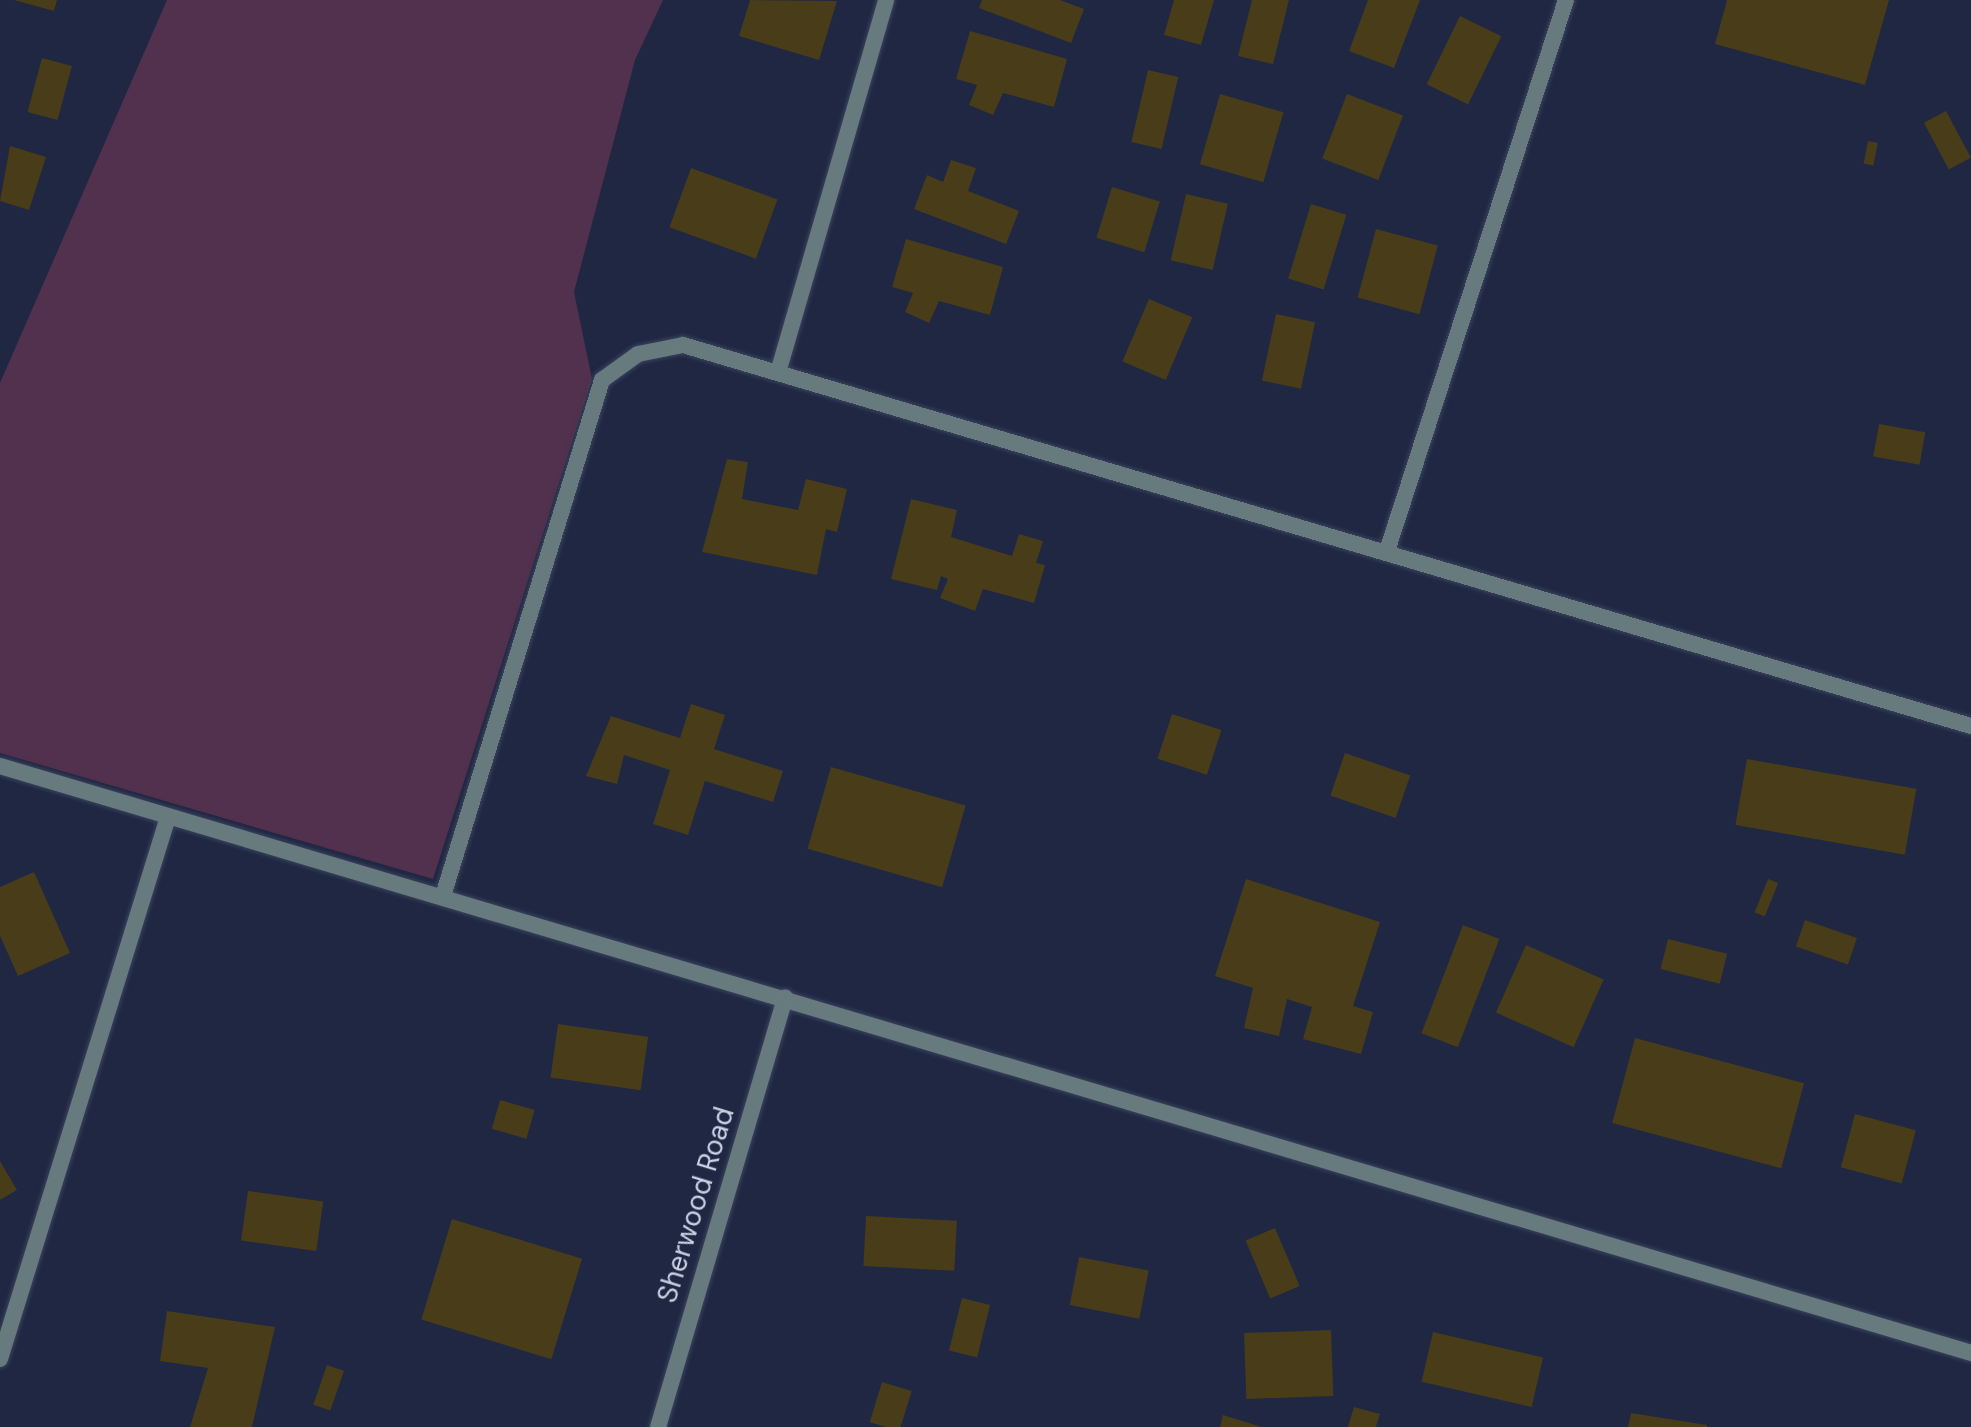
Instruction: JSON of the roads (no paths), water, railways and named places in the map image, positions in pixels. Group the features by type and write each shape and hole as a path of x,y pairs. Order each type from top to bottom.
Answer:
{"street":[{"path":"779,369 886,0"},
{"path":"1387,551 1566,0"},
{"path":"443,896 602,380 638,354 683,345 779,369 1971,726"},
{"path":"0,766 785,997 1971,1353"},
{"path":"0,1359 168,817"},
{"name":"Sherwood Road","path":"658,1427 785,997"}]}
